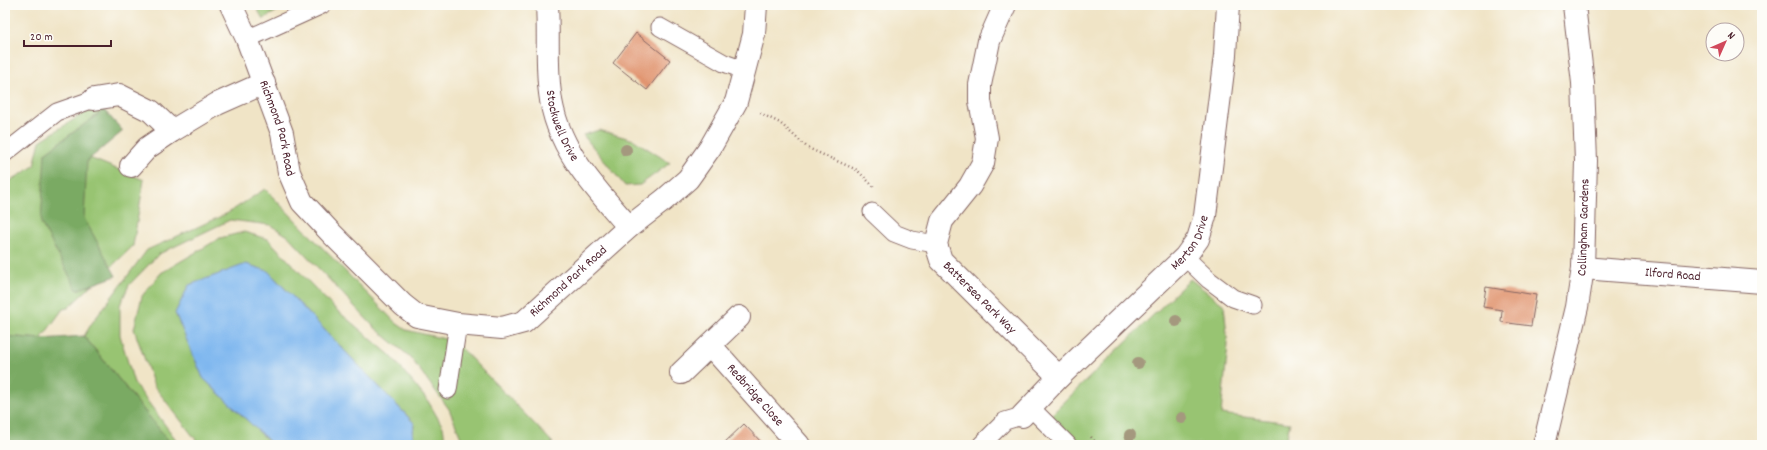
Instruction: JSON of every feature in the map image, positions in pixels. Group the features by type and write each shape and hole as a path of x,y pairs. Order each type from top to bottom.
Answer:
{"street":[{"name":"Richmond Park Road","path":"231,5 247,39 264,83 282,133 289,172 302,202 402,305 417,316 458,324 502,328 524,322 630,227 688,179 710,148 736,102 754,34 756,5"},
{"name":"Stockwell Drive","path":"547,5 550,94 555,118 568,150 588,181 630,227"},
{"path":"936,244 942,221 970,186 984,164 987,138 980,101 980,85 989,41 1005,5"},
{"name":"Merton Drive","path":"1026,411 1059,377 1185,257 1198,239 1205,216 1225,55 1228,5"},
{"name":"Collingham Gardens","path":"1544,445 1577,307 1583,268 1586,154 1583,84 1574,5"},
{"path":"131,166 147,148 172,131 217,104 264,83"},
{"path":"94,99 119,95 151,111 172,131"},
{"name":"Battersea Park Way","path":"936,244 941,260 1059,377"},
{"name":"Ilford Road","path":"1583,268 1762,282"},
{"path":"681,373 739,317"},
{"name":"Redbridge Close","path":"710,346 799,445"}],"lane":[{"path":"247,39 322,5"},
{"path":"660,27 724,63 744,70"},
{"path":"5,152 57,112 94,99"},
{"path":"872,212 894,234 912,240 936,244"},
{"path":"1185,257 1209,280 1233,298 1253,304"},
{"path":"448,390 458,324"},
{"path":"981,445 1005,421 1026,411 1068,445"}],"path":[{"path":"736,102 780,123 808,148 856,170 879,192"}],"green space":[{"path":"255,5 288,5 263,19"},
{"path":"92,108 104,110 45,153 85,156 144,180 133,246 68,308 63,309 41,339 5,336 5,184 34,166 40,141"},
{"path":"104,110 123,131 87,161 84,218 116,276 77,290 41,223 45,153"},
{"path":"599,130 634,140 670,163 640,185 625,186 583,135"},
{"path":"265,189 396,323 406,330 454,341 553,443 551,445 464,445 449,409 410,357 374,327 288,236 270,225 230,220 159,254 129,285 120,305 120,335 134,383 180,445 172,445 84,336 92,323 147,250 228,213"},
{"path":"244,232 268,239 332,306 391,356 428,401 443,427 446,445 412,445 414,423 268,271 203,378 273,445 200,445 154,386 134,329 142,296 161,273 220,238"},
{"path":"1190,279 1224,305 1228,345 1221,414 1290,423 1285,445 1081,445 1051,415"},
{"path":"5,336 41,339 84,336 172,445 5,445"}],"water":[{"path":"246,264 268,271 414,423 412,445 273,445 203,378 175,313 189,285"}],"building":[{"path":"636,33 670,60 647,90 613,63"},
{"path":"1486,287 1536,295 1531,326 1501,322 1502,310 1483,307"},
{"path":"744,424 764,445 722,445"}]}
